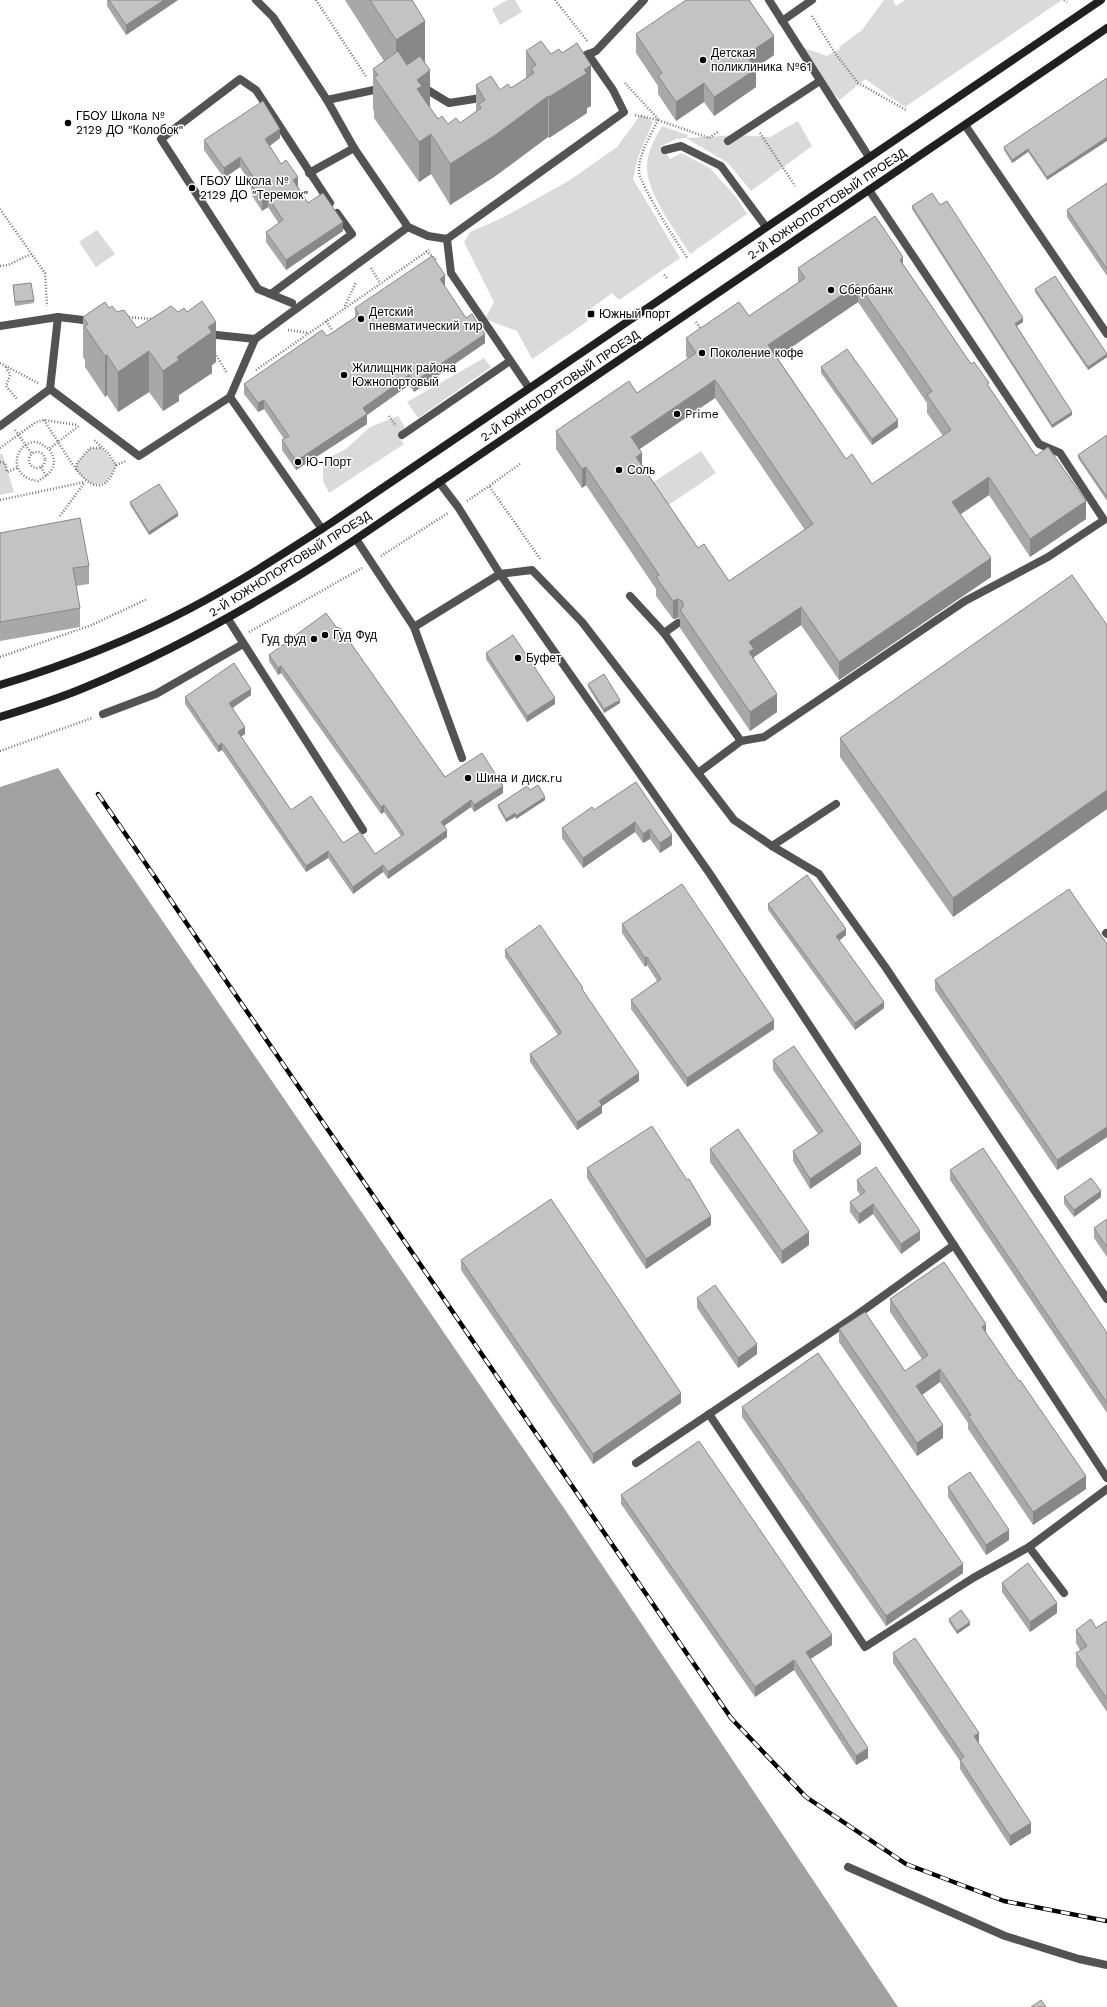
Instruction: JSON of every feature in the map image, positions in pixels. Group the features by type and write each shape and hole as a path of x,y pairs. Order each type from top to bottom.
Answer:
{"main road":[{"name":"2-Й ЮЖНОПОРТОВЫЙ ПРОЕЗД","path":"0,685 74,661 127,639 191,608 261,568 322,529 1101,0"},
{"name":"2-Й ЮЖНОПОРТОВЫЙ ПРОЕЗД","path":"0,717 85,687 164,652 228,619 274,592 356,539 1107,28"}],"lane":[{"path":"256,0 273,17 327,100 354,148 408,227 428,236 447,239 624,112 613,90 588,54"},
{"path":"574,60 596,51 644,0"},
{"path":"769,0 870,157"},
{"path":"782,20 809,2"},
{"path":"271,294 352,234 256,90 240,79 161,139 258,289 292,303"},
{"path":"728,141 820,81"},
{"path":"416,82 449,103 487,97 494,94"},
{"path":"327,100 388,87"},
{"path":"965,125 1107,334"},
{"path":"665,150 681,146 721,166 766,227"},
{"path":"310,173 354,148"},
{"path":"698,773 741,741 764,737 965,601 1048,556 1104,520 1060,453 1040,444 869,190"},
{"path":"50,389 139,456 230,397 255,339 408,227"},
{"path":"447,239 451,273 529,388"},
{"path":"0,326 58,317 102,322"},
{"path":"0,426 50,389 58,317"},
{"path":"201,333 255,339"},
{"path":"402,435 510,361"},
{"path":"230,397 322,529"},
{"path":"439,482 458,507 500,574 710,874 1107,1478"},
{"path":"356,539 414,627 462,758"},
{"path":"414,627 500,574 532,570 582,622 734,820 772,846 819,874 886,968 1107,1299"},
{"path":"630,596 664,633 741,741"},
{"path":"228,619 362,830"},
{"path":"664,633 678,623"},
{"path":"103,714 156,694 243,644"},
{"path":"772,846 836,804"},
{"path":"636,1463 854,1317 954,1245"},
{"path":"709,1414 865,1648 973,1578 1029,1547 1107,1489"},
{"path":"1029,1547 1064,1593"},
{"path":"848,1867 1005,1936 1079,1959 1107,1965"}],"path":[{"path":"316,0 375,90"},
{"path":"809,2 836,53 858,83 906,110"},
{"path":"634,115 658,120 708,138"},
{"path":"658,120 642,157 639,172 648,192 688,259"},
{"path":"768,144 795,186"},
{"path":"0,209 45,273 48,312"},
{"path":"253,372 433,247"},
{"path":"0,266 31,254"},
{"path":"365,259 380,283"},
{"path":"664,275 667,278"},
{"path":"123,316 154,319"},
{"path":"326,321 332,330"},
{"path":"700,327 706,336"},
{"path":"214,352 234,385"},
{"path":"0,363 50,389"},
{"path":"6,366 10,375 6,386 24,408"},
{"path":"44,420 76,470 86,481 96,485 106,483 116,465 109,454 102,448 90,448 77,463 76,470"},
{"path":"0,448 36,422 44,420 79,426 49,449"},
{"path":"18,434 32,454"},
{"path":"34,442 49,449 54,456 54,464 46,476 38,481 31,480 23,476 17,468 16,460 20,452 26,446 34,442"},
{"path":"32,454 37,453 44,457 44,462 40,467"},
{"path":"32,454 29,459 30,463 38,468 40,467 46,476"},
{"path":"0,462 4,463 7,472 17,468"},
{"path":"478,493 520,464"},
{"path":"0,500 86,481"},
{"path":"60,516 86,481"},
{"path":"489,486 542,562 532,570"},
{"path":"392,549 438,519"},
{"path":"256,628 355,572"},
{"path":"0,657 92,625 148,599"},
{"path":"0,751 103,714"}],"shaded area":[{"path":"507,0 515,0 522,12 500,25 492,9"},
{"path":"884,0 893,0 896,6 905,0 1062,0 905,107 865,79 840,100 830,90 801,47 827,56 840,49 839,47 862,30"},
{"path":"641,114 653,122 638,157 633,179 680,258 619,300 612,293 585,313 588,321 532,359 517,331 485,319 494,302 464,242 470,232 502,218 570,180 617,147"},
{"path":"798,121 812,146 751,191 728,163 686,138 676,139 661,146 670,159 681,153 710,168 736,197 747,214 690,254 656,200 648,177 648,156 654,140 662,126 688,135 687,138 737,135 770,137"},
{"path":"97,230 115,254 96,267 79,242"},
{"path":"484,358 491,367 418,418 407,402"},
{"path":"398,416 405,427 397,435 404,444 329,493 323,481 323,461 347,448 370,427"},
{"path":"90,448 102,448 116,465 108,479 103,483 93,484 82,477 76,470 77,463"},
{"path":"701,451 716,473 667,506 652,483"},
{"path":"2,453 14,492 0,495 0,455"},
{"path":"58,768 570,1517 898,2007 0,2007 0,787"}],"building":[{"path":"109,0 164,0 126,25"},
{"path":"370,0 412,0 425,21 396,40"},
{"name":"Детская поликлиника №61","path":"686,0 749,0 774,36 746,55 756,69 714,97 704,83 676,102 658,76 662,73 636,34"},
{"path":"541,41 551,54 559,49 562,53 577,43 591,65 584,70 587,73 549,97 548,96 494,136 450,164 431,134 419,142 374,77 378,75 373,69 398,51 407,65 420,56 430,70 417,80 422,86 417,89 438,119 442,116 448,124 456,118 460,123 481,108 479,104 485,100 476,85 491,76 500,90 508,84 511,88 534,73 531,68 536,65 526,51"},
{"path":"1107,78 1107,137 1047,177 1028,149 1012,160 1004,147"},
{"path":"263,101 280,129 265,139 281,164 286,160 298,177 293,180 308,203 323,193 343,222 286,260 266,232 283,220 268,197 262,201 251,184 256,181 240,157 224,168 204,140"},
{"path":"1107,183 1107,269 1067,210"},
{"path":"932,193 940,205 947,201 1023,318 1015,324 1072,412 1052,425 912,206"},
{"path":"875,216 903,257 900,260 971,364 974,362 989,383 987,384 1036,456 1048,447 1086,501 1030,539 989,477 952,502 991,558 839,662 801,607 749,642 754,649 749,652 777,694 750,712 680,610 683,607 683,602 678,599 673,601 656,577 659,575 586,467 582,469 556,431 629,381 637,393 696,353 686,338 739,302 749,316 805,278 798,268","holes":["858,284 932,391 927,395 951,430 872,484 852,454 846,459 768,345","715,380 813,524 729,581 704,544 698,548 636,457 642,453 631,437"]},
{"path":"432,256 445,275 440,279 466,318 472,314 485,334 414,382 409,375 363,408 367,414 296,461 282,440 289,436 264,400 258,403 244,384 322,330 327,336 359,315 355,308"},
{"path":"1055,276 1107,354 1088,367 1035,289"},
{"path":"31,283 34,300 15,302 13,285"},
{"path":"202,301 216,322 208,327 212,332 177,357 179,360 163,371 149,351 118,372 85,327 88,324 83,317 105,302 109,308 112,306 117,312 124,310 137,328 171,306 178,312 184,308 187,312"},
{"path":"847,349 898,420 872,439 821,367"},
{"path":"1107,435 1107,497 1078,455"},
{"path":"159,484 178,513 149,532 130,502"},
{"path":"80,518 89,566 73,568 80,608 0,622 0,533"},
{"path":"1072,575 1107,625 1107,790 953,898 840,738"},
{"path":"326,613 336,627 340,628 445,777 482,753 503,786 474,805 471,800 441,822 447,830 388,872 383,865 353,887 328,851 306,866 222,743 218,746 185,697 234,663 251,689 229,703 245,727 238,732 291,810 311,796 343,843 360,832 375,854 404,834 384,805 381,807 281,666 278,668 269,655"},
{"path":"513,635 555,698 527,716 486,653"},
{"path":"604,674 620,700 604,709 588,684"},
{"path":"636,782 672,835 660,843 650,829 643,834 635,822 583,858 562,828 592,807 594,810"},
{"path":"538,785 545,797 516,816 515,813 506,819 498,805 527,786 530,790"},
{"path":"807,875 846,929 836,936 884,1002 855,1023 768,904"},
{"path":"682,884 774,1020 687,1078 631,1000 661,979 647,957 645,958 622,924"},
{"path":"1069,889 1107,944 1107,1127 1057,1160 935,980"},
{"path":"540,925 639,1073 599,1101 602,1105 577,1122 530,1054 561,1033 560,1030 505,950"},
{"path":"794,1046 861,1144 810,1179 793,1151 823,1131 773,1060"},
{"path":"652,1126 687,1180 689,1179 711,1216 646,1259 587,1168"},
{"path":"738,1129 809,1232 782,1251 710,1149"},
{"path":"983,1148 1107,1333 1107,1403 950,1170"},
{"path":"876,1167 920,1231 901,1244 873,1204 859,1214 850,1202 865,1192 857,1180"},
{"path":"1091,1178 1101,1191 1074,1210 1064,1197"},
{"path":"551,1199 681,1393 593,1454 461,1260"},
{"path":"1107,1219 1107,1247 1094,1228"},
{"path":"944,1262 986,1324 982,1327 1086,1476 1033,1512 968,1416 971,1415 940,1369 916,1386 943,1425 917,1443 839,1329 865,1312 905,1371 928,1355 890,1299"},
{"path":"715,1285 757,1344 738,1358 697,1298"},
{"path":"818,1353 963,1564 886,1616 742,1407"},
{"path":"699,1441 832,1635 806,1652 868,1748 856,1756 794,1660 755,1687 621,1495"},
{"path":"970,1472 1009,1530 986,1545 948,1487"},
{"path":"1028,1563 1057,1603 1030,1622 1002,1583"},
{"path":"961,1610 970,1622 957,1631 949,1619"},
{"path":"1091,1619 1096,1628 1107,1621 1107,1699 1076,1653 1087,1646 1076,1630"},
{"path":"915,1638 979,1733 974,1736 1031,1823 1010,1836 960,1760 964,1757 893,1653"},
{"path":"1041,2000 1046,2007 1031,2007"}],"railway":[{"path":"98,794 731,1718 806,1797 906,1864 1004,1901 1107,1921"}],"place":[{"name":"Детская поликлиника №61","path":"703,60"},
{"name":"ГБОУ Школа № 2129 ДО \"Колобок\"","path":"68,123"},
{"name":"ГБОУ Школа № 2129 ДО \"Теремок\"","path":"192,188"},
{"name":"Сбербанк","path":"831,290"},
{"name":"Южный порт","path":"591,314"},
{"name":"Детский пневматический тир","path":"361,319"},
{"name":"Поколение кофе","path":"702,353"},
{"name":"Жилищник района Южнопортовый","path":"344,375"},
{"name":"Prime","path":"677,414"},
{"name":"Ю-Порт","path":"298,462"},
{"name":"Соль","path":"619,470"},
{"name":"Гуд Фуд","path":"325,635"},
{"name":"Гуд фуд","path":"314,639"},
{"name":"Буфет","path":"518,658"},
{"name":"Шина и диск.ru","path":"468,778"}]}
